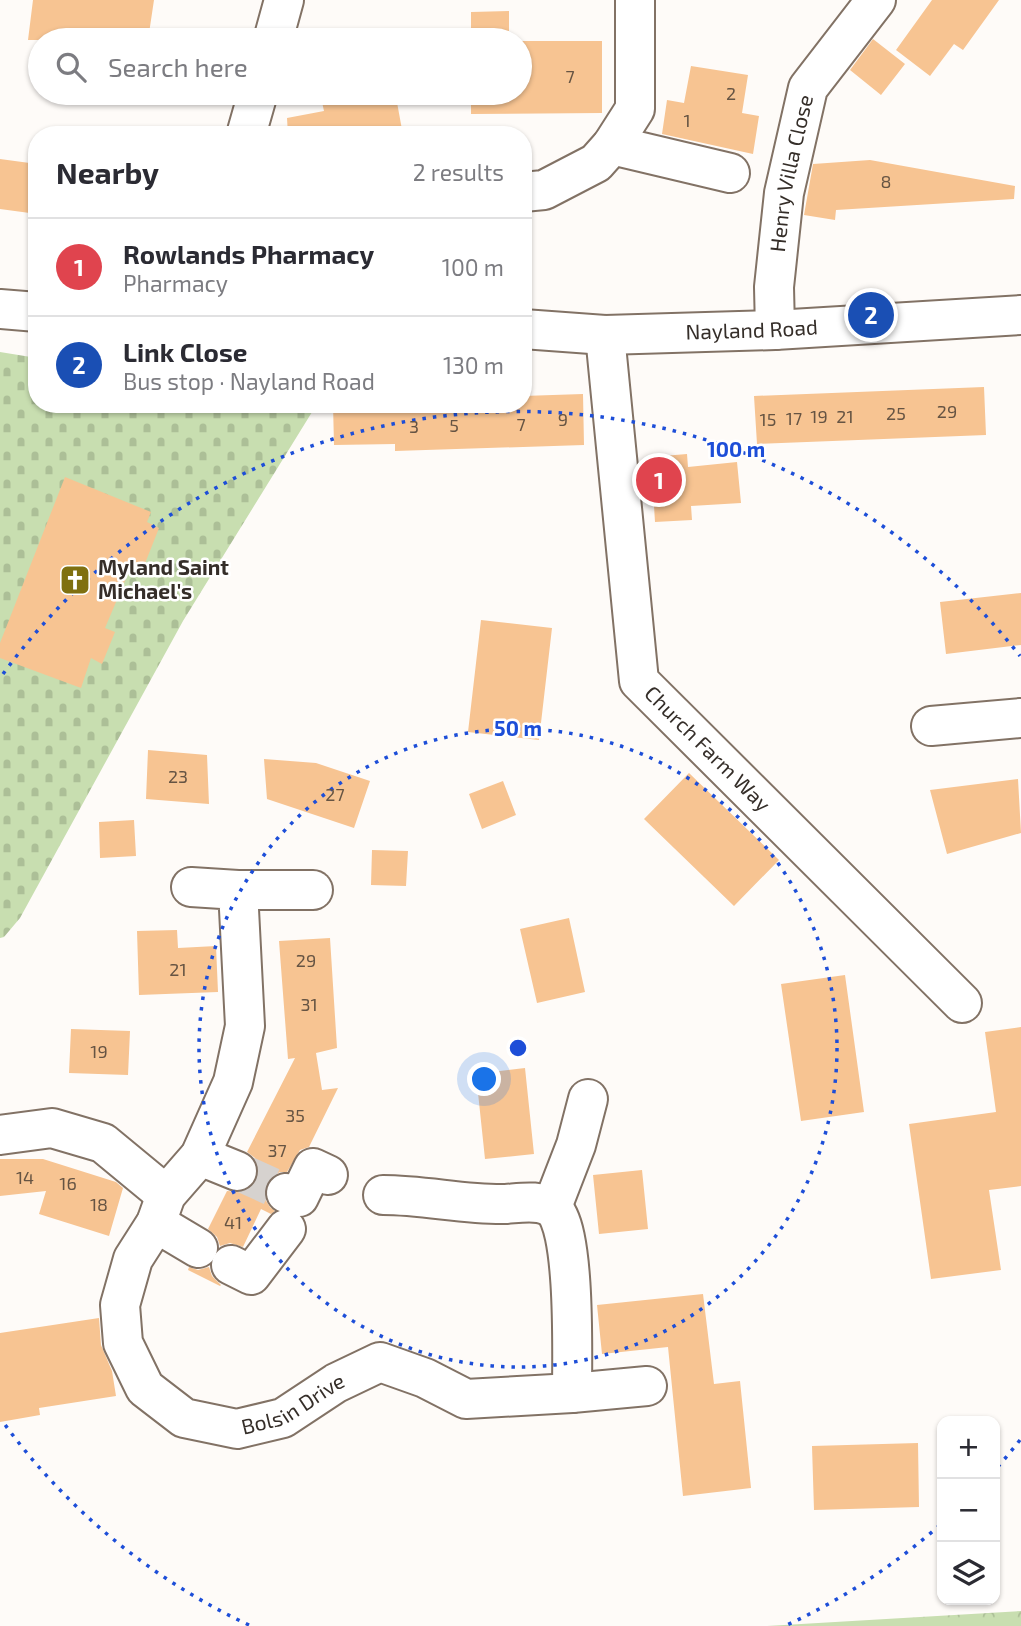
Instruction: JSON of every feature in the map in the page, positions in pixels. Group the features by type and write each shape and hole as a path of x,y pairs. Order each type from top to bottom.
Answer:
{"street":[{"path":"276,28 284,0"},
{"path":"532,191 544,190 596,163 612,145 635,109 635,0"},
{"name":"Henry Villa Close","path":"775,330 774,287 784,193 808,89 876,0"},
{"path":"249,126 255,105"},
{"path":"612,145 730,173"},
{"path":"0,309 28,311"},
{"name":"Nayland Road","path":"532,329 606,335 775,330 1021,315"},
{"name":"Church Farm Way","path":"606,335 639,681 961,1003"},
{"path":"931,726 1021,718"},
{"path":"191,887 313,890"},
{"name":"Bolsin Drive","path":"238,890 245,1026 233,1082 201,1156 161,1209 133,1259 120,1305 123,1343 145,1388 184,1419 237,1429 284,1419 336,1383 380,1362 425,1378 466,1399 647,1386"},
{"path":"552,1208 576,1145 589,1099"},
{"path":"0,1135 52,1128 103,1143 161,1209 215,1257 251,1275 313,1168 328,1175"},
{"path":"201,1156 237,1171"},
{"path":"383,1195 416,1195 480,1204 537,1203 552,1208 558,1215 569,1257 573,1316 572,1393"}],"green space":[{"path":"0,352 28,357 28,413 311,413 183,621 20,918 4,937 0,938"},
{"path":"1021,1611 1021,1626 767,1626"}],"building":[{"path":"33,0 154,0 150,28 30,28"},
{"path":"932,0 999,0 963,50 954,44 930,76 896,50"},
{"path":"509,11 509,28 471,28 471,12"},
{"path":"873,39 905,64 881,95 850,70"},
{"path":"532,41 602,41 602,113 471,114 471,105 532,105"},
{"path":"691,66 748,75 742,113 759,116 753,154 662,134 667,100 684,103"},
{"path":"323,105 397,105 401,126 287,126 287,118 324,111"},
{"path":"0,159 28,163 28,213 0,209"},
{"path":"870,160 1015,186 1014,199 836,210 835,220 804,215 813,164"},
{"path":"984,387 986,435 757,444 754,396"},
{"path":"583,394 584,445 395,451 395,444 334,445 333,413 532,413 532,396"},
{"path":"687,454 688,467 737,462 741,503 691,506 692,520 655,522 651,457"},
{"name":"Myland Saint Michael's","path":"65,477 151,512 147,522 159,528 144,566 133,562 105,628 115,632 102,664 91,658 81,688 0,658 0,643"},
{"path":"1021,593 1021,645 946,654 940,602"},
{"path":"481,620 552,628 539,740 468,732"},
{"path":"148,750 207,755 209,804 146,799"},
{"path":"264,759 316,763 370,781 354,828 267,799"},
{"path":"689,773 779,860 734,906 644,819"},
{"path":"1018,779 1021,833 947,854 930,790"},
{"path":"503,781 516,815 482,829 469,794"},
{"path":"134,820 136,856 100,858 99,822"},
{"path":"372,850 408,851 406,886 371,885"},
{"path":"569,918 585,992 537,1003 520,929"},
{"path":"177,930 178,948 216,946 218,992 139,995 137,931"},
{"path":"330,938 337,1048 316,1053 322,1090 338,1088 309,1147 300,1150 287,1172 280,1172 272,1177 265,1186 265,1199 275,1211 271,1214 261,1209 243,1247 230,1243 220,1246 217,1237 208,1229 227,1191 241,1192 250,1189 257,1180 258,1167 255,1158 247,1152 295,1058 288,1059 279,941"},
{"path":"845,975 864,1112 801,1121 781,984"},
{"path":"1021,1027 1021,1186 989,1190 1001,1270 931,1279 909,1124 996,1112 985,1032"},
{"path":"71,1029 130,1031 128,1075 69,1073"},
{"path":"525,1068 534,1154 485,1159 476,1074"},
{"path":"0,1159 43,1159 116,1182 123,1188 109,1236 39,1214 46,1191 0,1196"},
{"path":"642,1170 648,1229 599,1234 593,1175"},
{"path":"189,1267 198,1270 209,1267 212,1276 221,1285 188,1270"},
{"path":"703,1294 714,1384 740,1381 751,1488 683,1496 668,1347 602,1354 597,1305"},
{"path":"99,1318 101,1345 112,1371 116,1396 39,1408 40,1415 0,1422 0,1333"},
{"path":"918,1443 919,1507 814,1510 812,1446"}],"tunnel":[{"path":"237,1171 286,1193"}],"place":[{"name":"Link Close","path":"871,315"},
{"name":"Rowlands Pharmacy","path":"659,480"},
{"name":"Myland Saint Michael's","path":"75,580"}]}
